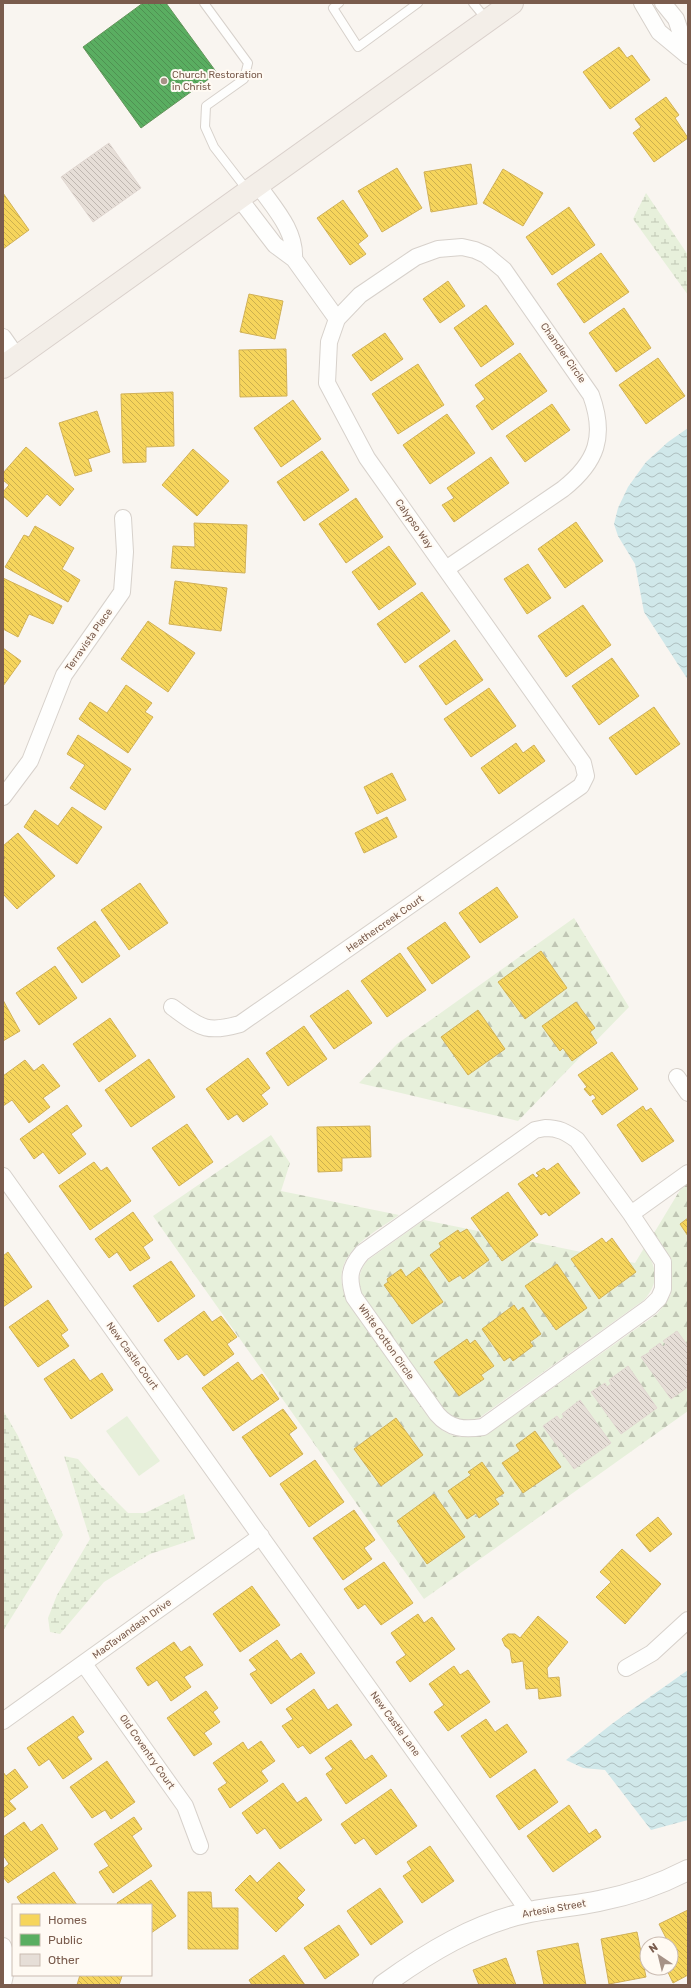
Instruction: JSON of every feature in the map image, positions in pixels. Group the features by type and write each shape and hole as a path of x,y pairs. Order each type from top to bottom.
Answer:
{"main road":[{"path":"10,362 511,4"}],"street":[{"path":"642,3 659,32 688,55"},
{"path":"663,3 676,19 688,55"},
{"path":"248,191 275,245 294,259 337,319"},
{"path":"248,191 290,231 295,247 294,259"},
{"name":"Chandler Circle","path":"337,319 360,295 416,257 438,249 450,247 462,247 474,250 496,261 504,270 591,395 599,420 598,441 587,466 578,477 563,489 446,569"},
{"name":"Calypso Way","path":"337,319 329,342 327,383 368,458 583,763 586,776"},
{"path":"3,337 10,362"},
{"name":"Terravista Place","path":"3,797 30,761 64,675 122,592 125,552 123,518"},
{"name":"Heathercreek Court","path":"172,1006 198,1026 220,1030 240,1024 581,786 586,776"},
{"path":"677,1077 688,1093"},
{"name":"White Cotton Circle","path":"555,1128 566,1131 577,1140 631,1214 663,1262 663,1289 658,1298 650,1307 483,1426 459,1429 445,1423 354,1297 350,1283 353,1264 362,1253 535,1130 555,1128"},
{"path":"631,1214 688,1173"},
{"name":"New Castle Court","path":"3,1176 261,1536"},
{"name":"MacTavandash Drive","path":"3,1721 261,1536"},
{"name":"New Castle Lane","path":"261,1536 529,1912"},
{"path":"626,1668 652,1653 688,1620"},
{"name":"Old Coventry Court","path":"84,1664 185,1806 200,1846"},
{"name":"Artesia Street","path":"384,1985 441,1946 487,1924 529,1912 600,1901 665,1882 688,1870"},
{"path":"3,1946 6,1953 6,1974 3,1984"}],"lane":[{"path":"204,3 248,63 244,78 206,106 205,127 214,147 248,191"},
{"path":"339,3 333,8 358,47 418,3"},
{"path":"473,3 487,21"}],"green space":[{"path":"646,193 688,255 688,295 633,219"},
{"path":"574,918 629,1007 518,1121 359,1083 397,1044"},
{"path":"271,1135 290,1163 281,1191 399,1215 369,1235 351,1252 345,1262 342,1273 342,1287 348,1302 431,1420 437,1427 450,1435 464,1437 488,1434 657,1314 671,1294 671,1263 670,1257 654,1233 680,1190 688,1184 688,1411 424,1599 153,1216"},
{"path":"424,1220 635,1263 644,1248 654,1268 655,1274 653,1287 644,1300 479,1418 464,1420 455,1418 443,1409 362,1294 359,1280 361,1272 368,1260"},
{"path":"3,1410 18,1436 63,1535 3,1631"},
{"path":"127,1416 160,1461 139,1476 106,1431"},
{"path":"64,1456 78,1459 102,1487 128,1513 145,1513 184,1494 195,1539 150,1554 104,1582 60,1634 50,1632 48,1618 57,1595 90,1539"}],"water":[{"path":"688,428 688,680 644,612 635,564 618,536 614,524 618,508 628,487 646,462 668,442"},
{"path":"688,1670 688,1820 651,1830 605,1770 583,1768 566,1760 613,1723"}],"building: Homes":[{"path":"619,47 627,58 632,55 650,80 610,109 583,72"},
{"path":"666,97 679,115 675,118 688,138 654,162 633,133 641,127 635,119"},
{"path":"471,164 477,204 431,212 424,172"},
{"path":"397,168 422,208 382,232 358,191"},
{"path":"503,169 543,193 523,226 483,203"},
{"path":"3,193 29,230 3,249"},
{"path":"343,200 368,236 358,244 366,254 350,265 317,218"},
{"path":"569,207 595,245 552,275 526,237"},
{"path":"601,253 629,292 584,323 557,284"},
{"path":"448,281 465,306 440,323 423,299"},
{"path":"249,294 283,301 275,339 240,332"},
{"path":"486,305 514,344 481,367 454,328"},
{"path":"624,308 651,348 616,372 589,333"},
{"path":"385,333 403,359 371,381 352,355"},
{"path":"286,349 287,396 240,397 239,350"},
{"path":"520,353 547,391 492,430 476,406 485,399 475,385"},
{"path":"658,358 685,396 646,424 619,385"},
{"path":"418,364 444,405 398,434 372,394"},
{"path":"173,392 174,446 146,447 146,462 123,463 121,394"},
{"path":"293,400 321,439 281,467 254,428"},
{"path":"552,404 570,430 525,462 506,436"},
{"path":"97,411 110,452 88,459 92,471 75,476 59,423"},
{"path":"447,414 475,453 430,484 403,445"},
{"path":"26,447 74,489 60,506 47,494 27,517 3,496 3,492 9,485 3,480 3,473"},
{"path":"193,449 229,481 197,516 162,485"},
{"path":"322,451 349,490 304,521 277,482"},
{"path":"491,457 509,483 454,522 442,505 454,498 447,488"},
{"path":"356,498 383,537 346,563 319,524"},
{"path":"576,522 603,561 565,588 538,549"},
{"path":"194,523 247,525 245,573 171,568 173,546 195,547"},
{"path":"35,526 74,548 62,569 80,580 68,602 5,567 24,535 29,537"},
{"path":"389,546 416,584 379,610 352,572"},
{"path":"528,564 551,598 527,614 504,579"},
{"path":"3,578 62,606 53,624 29,614 18,637 3,629"},
{"path":"175,581 227,588 221,631 169,624"},
{"path":"422,592 450,631 405,663 377,624"},
{"path":"583,605 611,645 566,677 538,636"},
{"path":"148,621 195,653 168,692 121,659"},
{"path":"455,640 483,680 446,705 419,666"},
{"path":"3,648 21,661 3,686"},
{"path":"612,658 639,696 599,725 572,686"},
{"path":"126,685 152,703 145,712 153,717 128,753 79,719 90,702 107,713"},
{"path":"489,688 516,726 471,757 444,719"},
{"path":"654,707 680,744 636,775 609,738"},
{"path":"78,735 131,769 105,810 70,788 85,765 67,754"},
{"path":"516,743 523,753 534,745 545,761 499,794 481,768"},
{"path":"392,773 406,800 377,814 364,787"},
{"path":"72,807 102,827 77,864 24,827 35,810 58,826"},
{"path":"387,817 397,837 364,853 355,833"},
{"path":"18,833 55,876 17,909 3,894 3,860 5,858 3,856 3,846"},
{"path":"140,883 168,923 129,950 101,910"},
{"path":"497,887 518,917 480,943 459,913"},
{"path":"95,921 120,956 82,983 57,948"},
{"path":"445,922 470,957 432,984 407,948"},
{"path":"541,951 567,988 525,1019 498,982"},
{"path":"400,953 426,990 387,1017 361,981"},
{"path":"55,966 77,998 39,1025 16,993"},
{"path":"348,990 372,1023 334,1049 310,1016"},
{"path":"3,1000 20,1031 3,1041"},
{"path":"576,1002 595,1028 590,1032 597,1043 572,1061 563,1048 560,1051 542,1026"},
{"path":"478,1010 505,1049 468,1075 441,1037"},
{"path":"110,1018 136,1056 99,1082 73,1044"},
{"path":"304,1026 327,1059 288,1086 266,1053"},
{"path":"612,1052 638,1089 602,1115 592,1101 596,1098 593,1094 590,1096 584,1089 587,1087 578,1075"},
{"path":"248,1058 270,1088 261,1095 268,1104 243,1122 237,1114 228,1120 206,1089"},
{"path":"149,1059 175,1097 131,1127 105,1090"},
{"path":"25,1060 34,1071 43,1064 60,1086 43,1098 50,1107 29,1123 12,1100 3,1106 3,1076"},
{"path":"67,1105 82,1126 71,1134 86,1154 59,1174 43,1152 34,1159 20,1139"},
{"path":"643,1106 646,1111 651,1108 674,1141 642,1162 617,1125"},
{"path":"187,1124 213,1162 179,1186 152,1148"},
{"path":"370,1126 371,1157 342,1158 342,1171 318,1172 317,1127"},
{"path":"94,1162 101,1171 107,1167 131,1201 90,1230 59,1186"},
{"path":"558,1163 580,1193 549,1216 546,1212 541,1215 518,1184 533,1174 536,1178 539,1176 536,1173 544,1168 547,1171"},
{"path":"508,1192 538,1235 502,1261 471,1218"},
{"path":"133,1212 153,1240 143,1247 150,1258 130,1271 117,1252 109,1258 95,1239"},
{"path":"688,1218 688,1236 680,1224"},
{"path":"467,1229 489,1260 463,1279 460,1275 449,1282 430,1255 441,1247 439,1243 458,1230 460,1233"},
{"path":"602,1238 606,1243 612,1238 636,1272 599,1299 571,1259"},
{"path":"8,1252 32,1287 3,1307 3,1256"},
{"path":"171,1261 195,1296 158,1322 133,1286"},
{"path":"557,1264 587,1308 556,1330 525,1286"},
{"path":"419,1267 443,1302 412,1324 384,1285 388,1282 387,1279 401,1269 406,1277"},
{"path":"48,1300 68,1330 61,1335 69,1346 38,1367 9,1327"},
{"path":"514,1305 518,1311 523,1307 541,1334 530,1342 533,1346 513,1361 510,1357 504,1361 482,1329"},
{"path":"204,1311 212,1322 221,1316 237,1337 227,1344 234,1354 204,1376 187,1354 178,1360 164,1340"},
{"path":"467,1339 470,1344 475,1340 494,1366 481,1375 484,1379 459,1396 434,1362"},
{"path":"74,1359 90,1381 102,1373 113,1390 71,1419 44,1379"},
{"path":"238,1362 252,1381 262,1374 279,1399 233,1431 202,1388"},
{"path":"283,1409 297,1428 289,1434 303,1454 270,1477 242,1437"},
{"path":"396,1418 423,1455 381,1486 354,1449"},
{"path":"535,1431 561,1467 523,1493 502,1463 520,1451 516,1445"},
{"path":"315,1460 344,1502 309,1527 280,1484"},
{"path":"482,1462 504,1493 495,1499 499,1504 479,1518 476,1513 467,1519 448,1491 471,1475 468,1472"},
{"path":"434,1494 465,1537 427,1564 397,1521"},
{"path":"354,1510 375,1540 364,1548 372,1559 343,1580 313,1538"},
{"path":"658,1517 672,1534 650,1552 636,1535"},
{"path":"622,1549 661,1584 625,1624 596,1597 611,1582 600,1572"},
{"path":"384,1562 413,1603 381,1625 365,1604 358,1609 344,1589"},
{"path":"252,1586 280,1625 240,1652 213,1614"},
{"path":"418,1614 424,1623 432,1617 455,1649 410,1682 396,1662 406,1655 391,1633"},
{"path":"538,1616 568,1642 547,1668 548,1678 559,1677 561,1696 539,1699 538,1688 526,1689 523,1661 512,1663 510,1650 505,1646 502,1639 508,1634 515,1634 520,1638"},
{"path":"277,1640 291,1660 301,1653 315,1673 271,1704 250,1674 257,1670 249,1660"},
{"path":"174,1642 181,1652 190,1646 203,1665 184,1677 191,1687 171,1701 157,1680 148,1686 136,1668"},
{"path":"454,1666 460,1675 468,1670 490,1702 448,1731 434,1712 444,1705 429,1684"},
{"path":"314,1689 328,1710 337,1704 352,1725 310,1754 303,1745 298,1748 282,1726 293,1719 286,1709"},
{"path":"206,1691 218,1708 213,1712 220,1722 204,1733 212,1744 194,1756 167,1718"},
{"path":"73,1716 84,1732 77,1737 92,1759 63,1779 49,1759 39,1766 27,1748"},
{"path":"486,1719 495,1732 507,1724 527,1752 490,1778 461,1736"},
{"path":"351,1740 365,1760 372,1755 387,1776 346,1804 326,1774 333,1769 325,1758"},
{"path":"261,1741 275,1761 261,1771 268,1781 230,1808 218,1789 227,1783 213,1763 243,1742 248,1750"},
{"path":"107,1761 135,1802 111,1819 105,1810 92,1818 70,1787"},
{"path":"15,1769 28,1787 9,1801 16,1809 3,1818 3,1772 6,1776"},
{"path":"535,1769 558,1802 519,1830 496,1796"},
{"path":"283,1783 297,1803 306,1797 322,1820 280,1849 265,1828 257,1834 242,1813"},
{"path":"391,1789 417,1826 376,1855 364,1838 355,1844 341,1824"},
{"path":"569,1805 589,1834 596,1829 601,1837 553,1872 527,1836"},
{"path":"134,1817 142,1829 132,1836 152,1866 113,1893 99,1872 109,1866 94,1844"},
{"path":"24,1822 31,1832 42,1824 58,1849 8,1883 3,1877 3,1869 9,1864 3,1855 3,1837"},
{"path":"430,1846 454,1881 422,1903 403,1876 412,1870 407,1862"},
{"path":"279,1862 305,1890 297,1898 304,1905 276,1932 235,1890 250,1875 257,1883"},
{"path":"54,1872 76,1904 21,1904 17,1897"},
{"path":"151,1880 176,1916 152,1932 152,1904 117,1903"},
{"path":"380,1888 403,1922 371,1945 347,1911"},
{"path":"188,1892 211,1892 212,1908 238,1908 238,1949 188,1949"},
{"path":"688,1910 688,1975 673,1983 670,1976 679,1976 679,1936 665,1936 659,1924"},
{"path":"339,1925 359,1955 325,1979 304,1948"},
{"path":"637,1932 639,1942 639,1976 646,1977 609,1984 601,1939"},
{"path":"578,1943 586,1985 544,1985 537,1951"},
{"path":"284,1955 305,1985 252,1985 249,1980"},
{"path":"506,1958 516,1985 479,1985 473,1970"},
{"path":"80,1976 122,1976 119,1985 77,1985"}],"building: Public":[{"path":"143,3 166,3 217,73 141,128 83,47"}],"building: Other":[{"path":"109,143 141,188 93,222 61,177"},
{"path":"677,1331 688,1346 688,1387 671,1399 641,1357 650,1352 649,1351 660,1343 663,1347 666,1344 663,1341"},
{"path":"628,1366 657,1408 621,1434 591,1392 605,1383 607,1387 611,1384 609,1380"},
{"path":"580,1400 611,1443 574,1469 543,1426 557,1416 560,1420 564,1417 562,1414"}],"place":[{"name":"Church Restoration in Christ","path":"164,81"}]}
